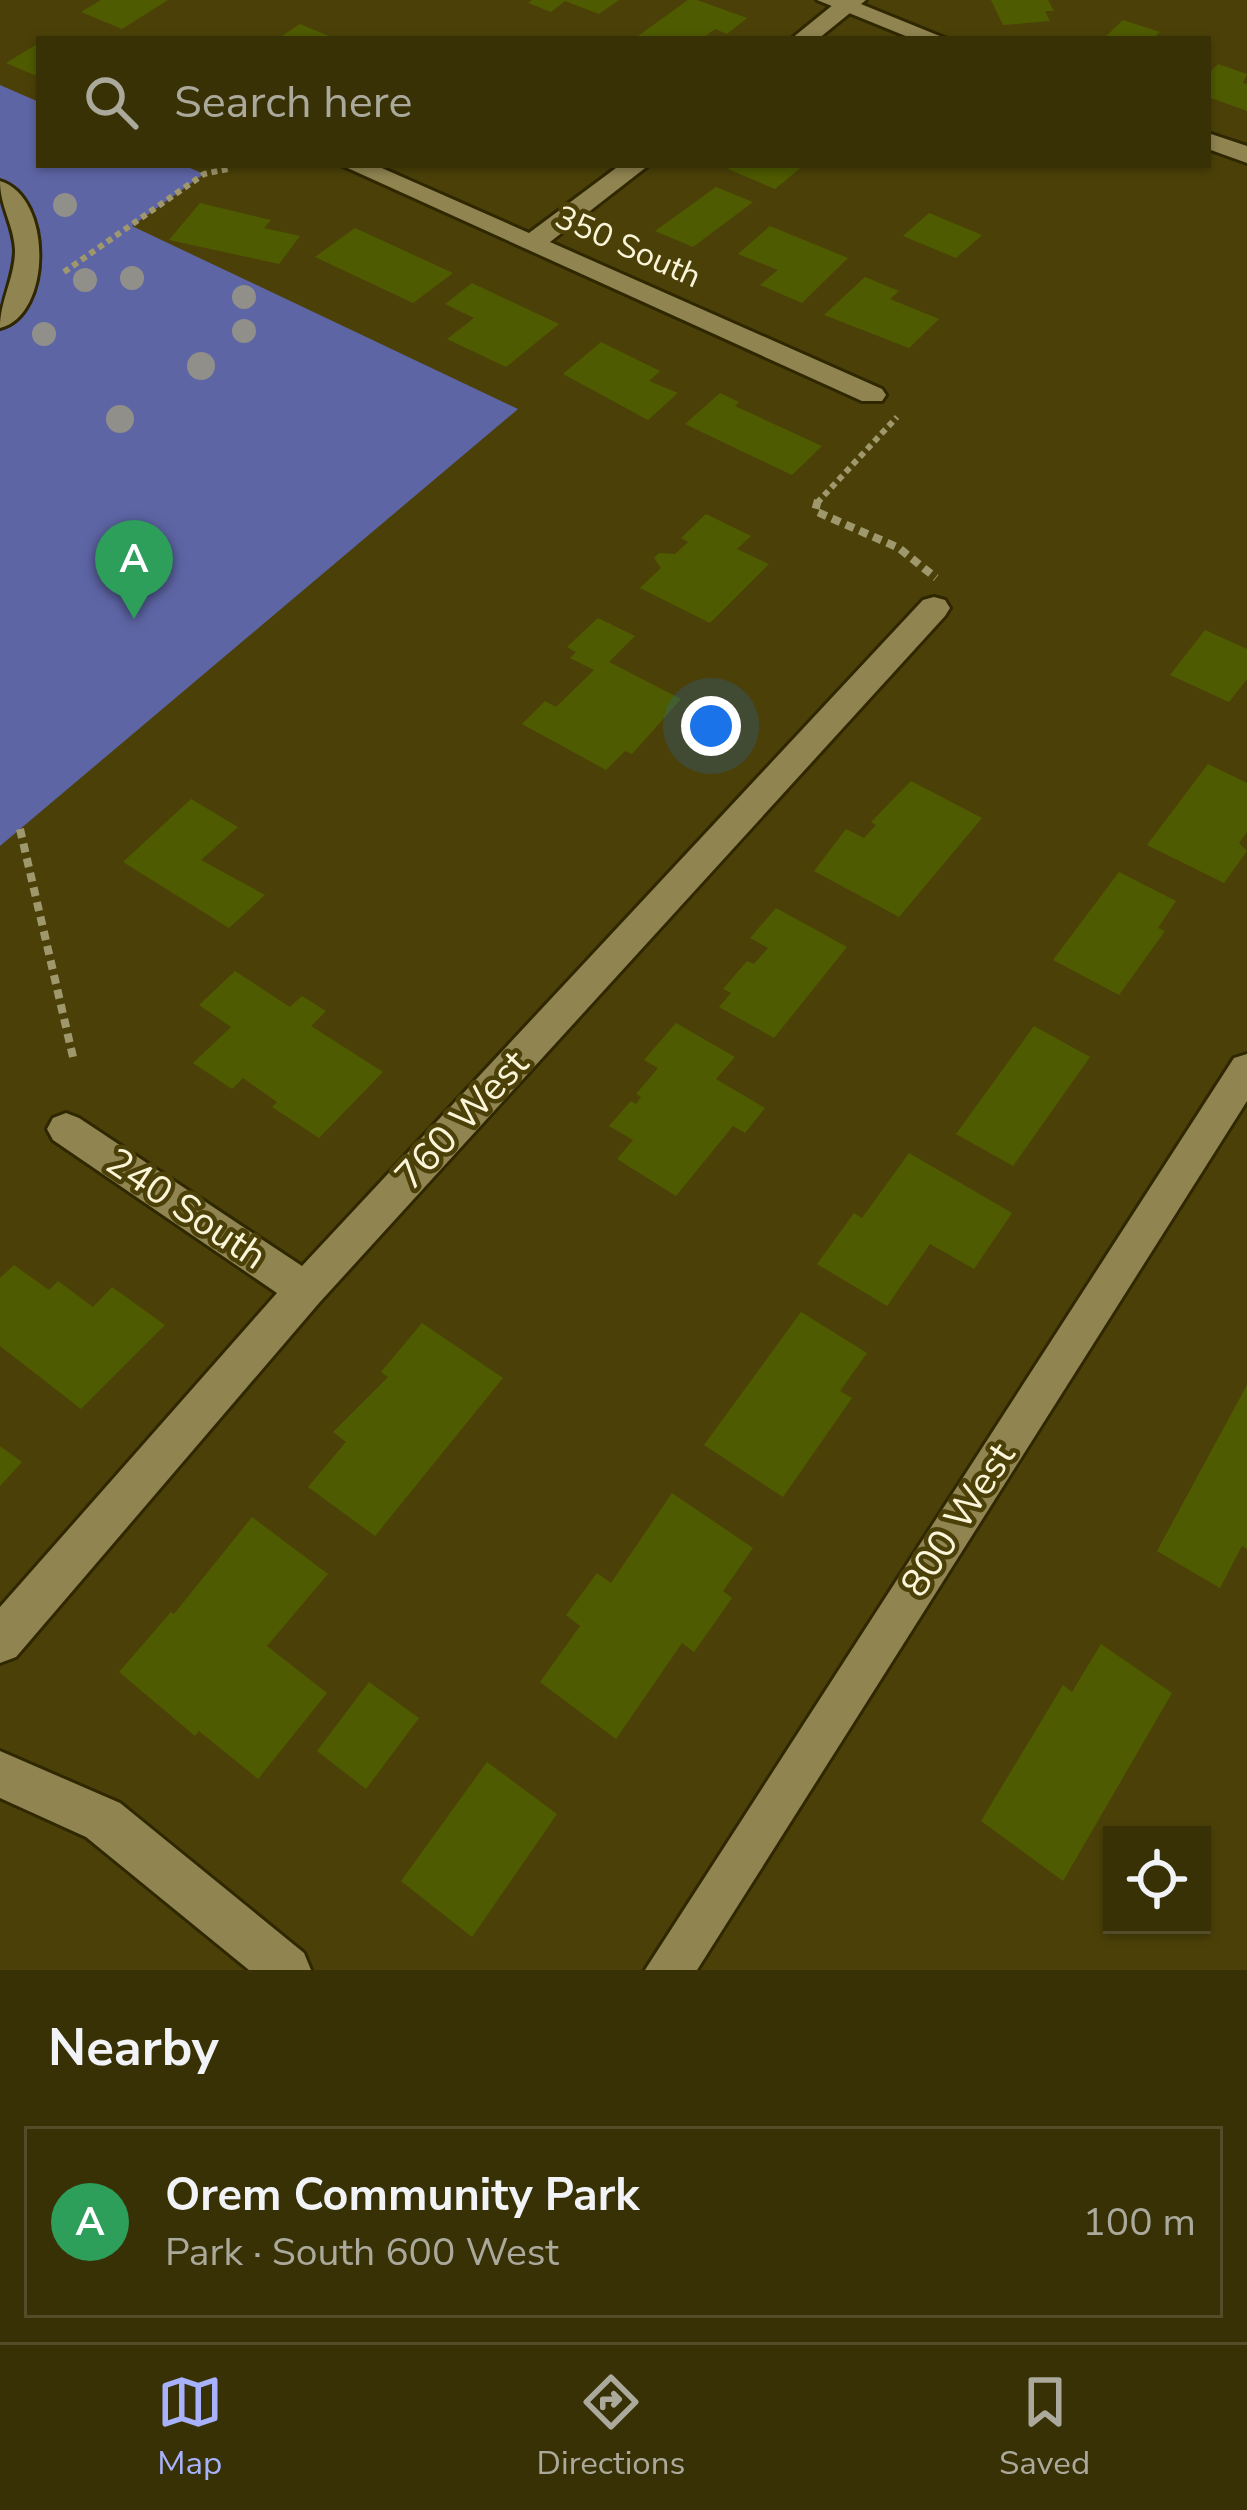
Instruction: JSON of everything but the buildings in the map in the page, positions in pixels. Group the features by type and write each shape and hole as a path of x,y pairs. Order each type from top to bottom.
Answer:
{"street":[{"path":"806,36 844,2 928,36"},
{"path":"1211,141 1247,155"},
{"name":"350 South","path":"361,168 872,395"},
{"path":"531,244 632,168"},
{"path":"0,189 28,229 28,243 20,292 0,320"},
{"name":"760 West","path":"0,1641 305,1290 934,608"},
{"name":"800 West","path":"669,1970 1247,1070"},
{"name":"240 South","path":"66,1129 305,1290"},
{"path":"0,1774 103,1820 287,1970"}],"path":[{"path":"64,272 204,174 232,168"},
{"path":"872,395 892,404 898,416 818,500 815,511 932,570 940,586 934,608"},
{"path":"20,829 73,1058"}],"shaded area":[{"path":"0,85 36,101 36,168 190,168 204,174 132,226 518,409 0,846"}],"place":[{"name":"Orem Community Park","path":"134,619"}]}
